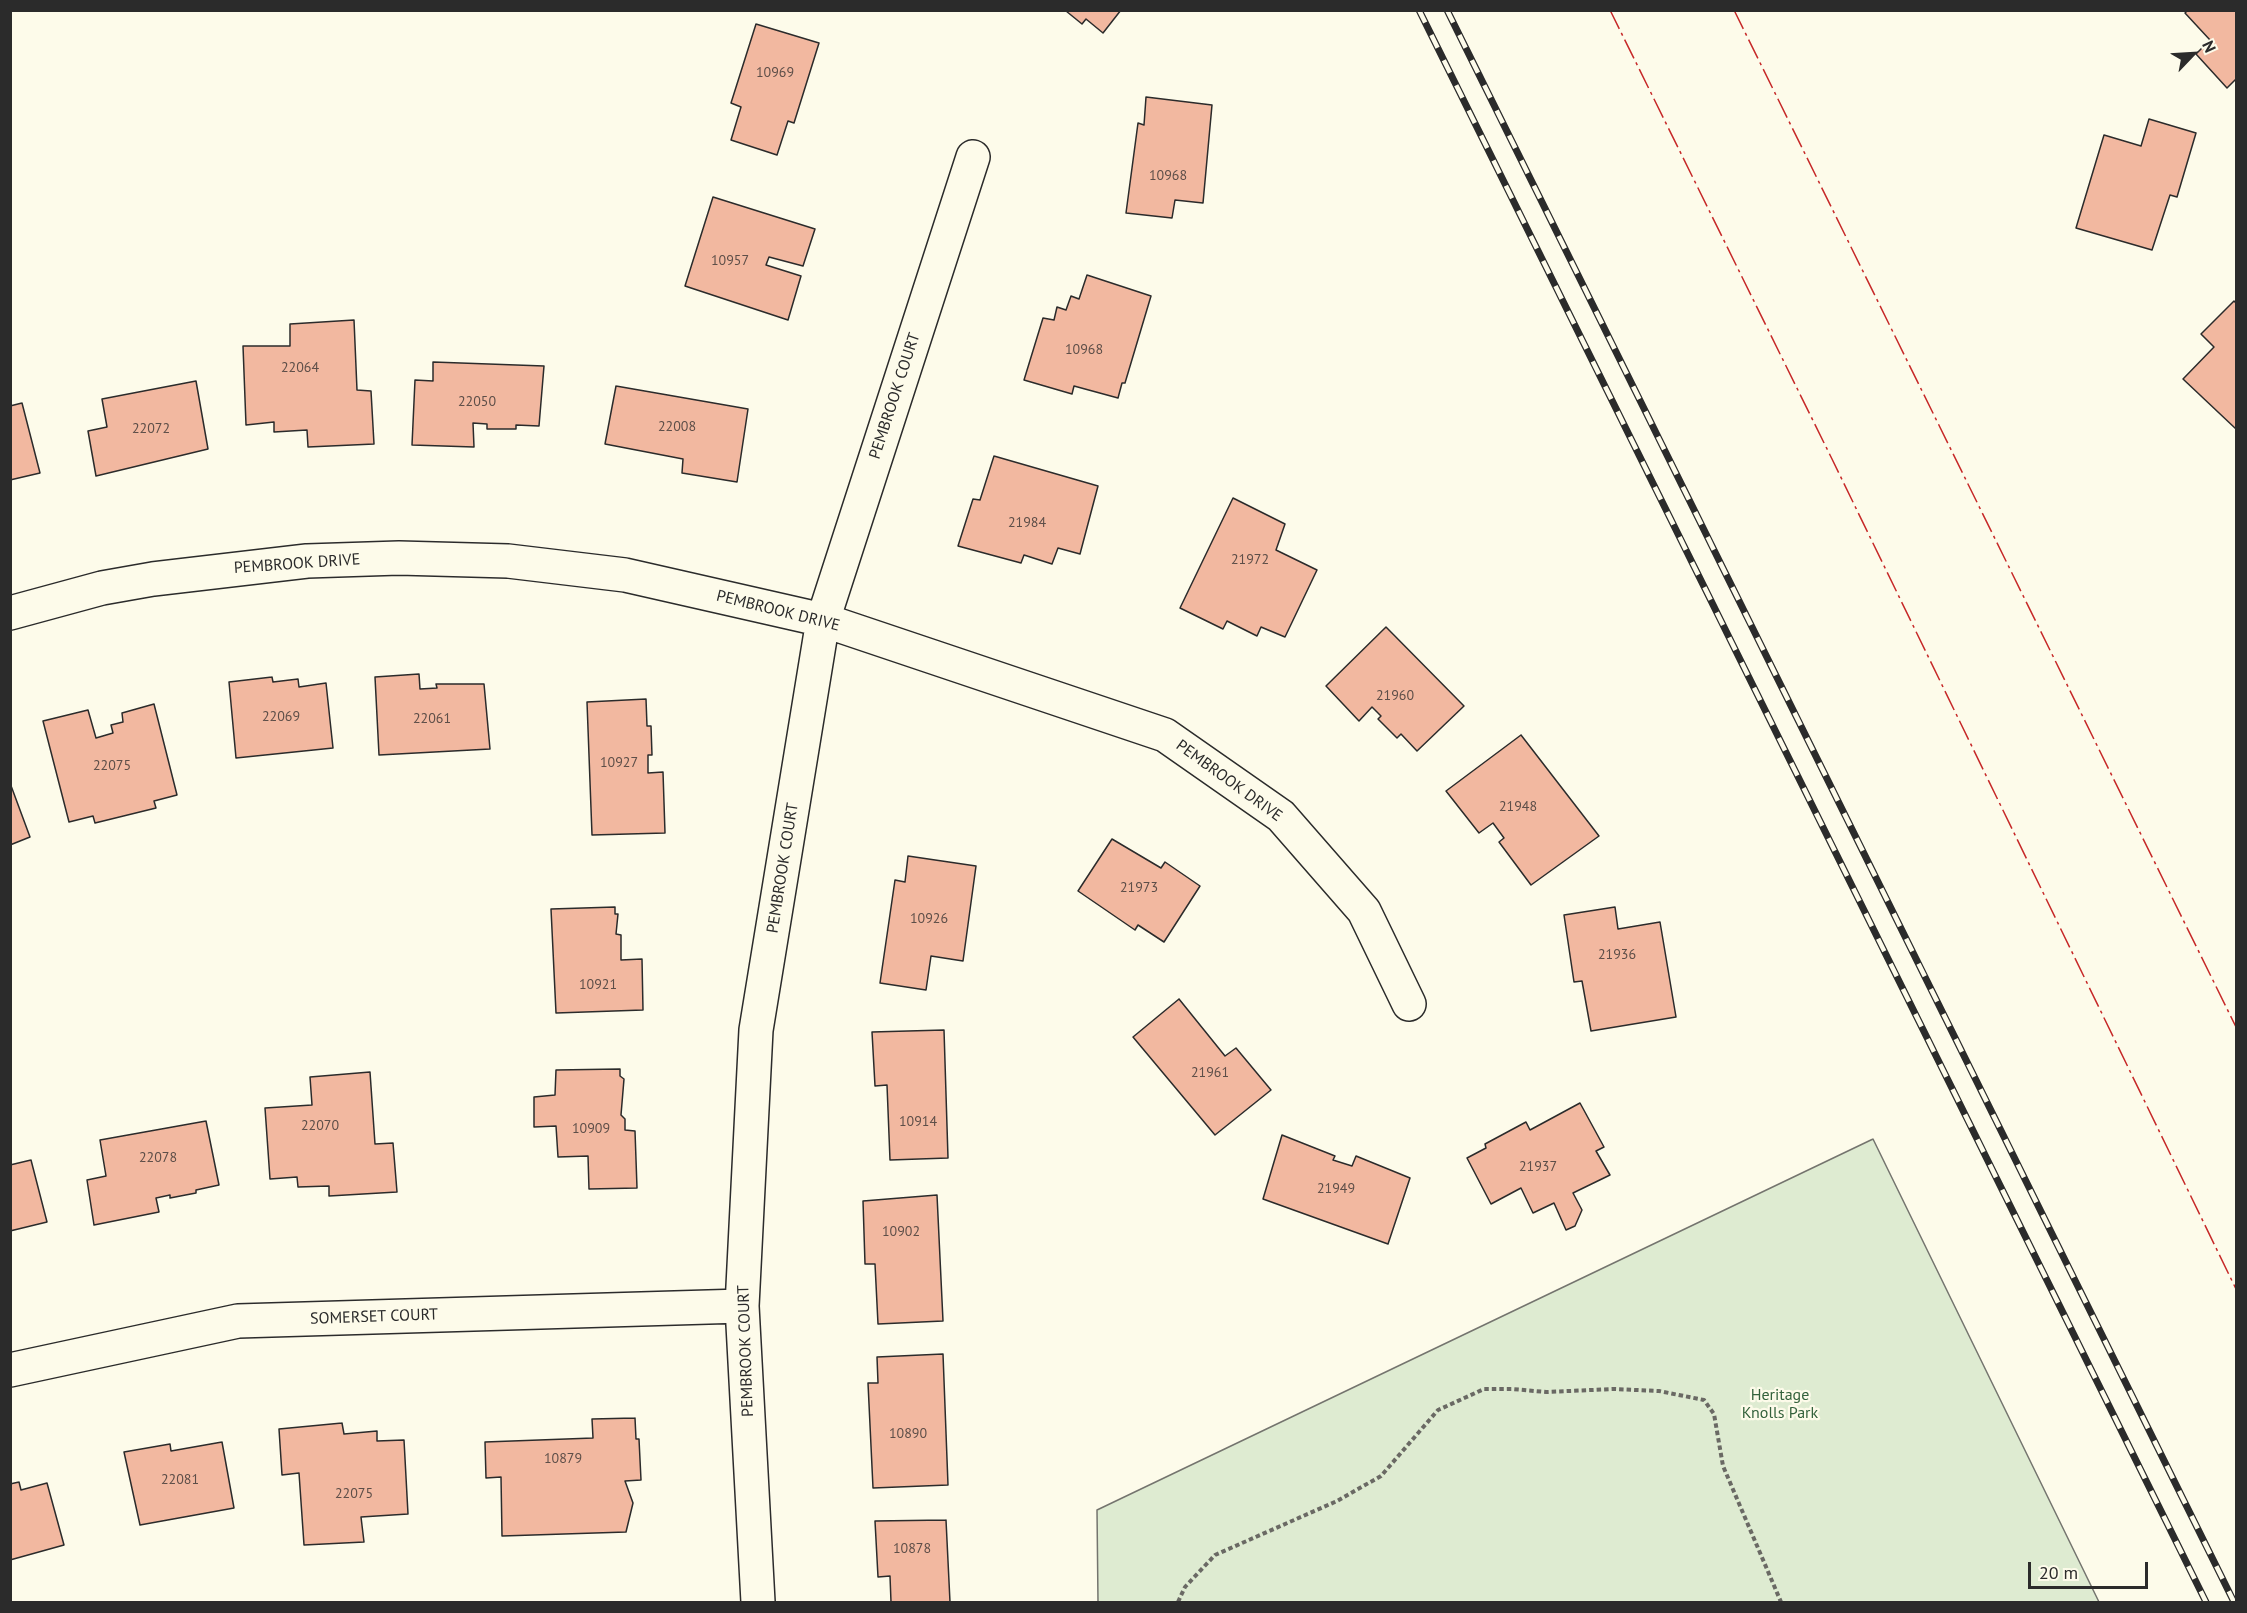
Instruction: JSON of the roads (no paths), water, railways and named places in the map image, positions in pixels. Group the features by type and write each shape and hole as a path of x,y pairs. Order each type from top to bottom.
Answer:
{"street":[{"name":"PEMBROOK COURT","path":"758,1602 742,1306 756,1030 823,620 973,157"},
{"name":"PEMBROOK DRIVE","path":"10,613 102,588 153,579 307,561 399,558 508,561 615,574 823,620 1165,735 1281,816 1364,911 1409,1004"},
{"name":"SOMERSET COURT","path":"10,1370 238,1321 742,1306"}],"railway":[{"path":"1419,10 2206,1602"},
{"path":"1447,10 2234,1602"}],"park label":[{"name":"Heritage Knolls Park","path":"1780,1404"}]}
